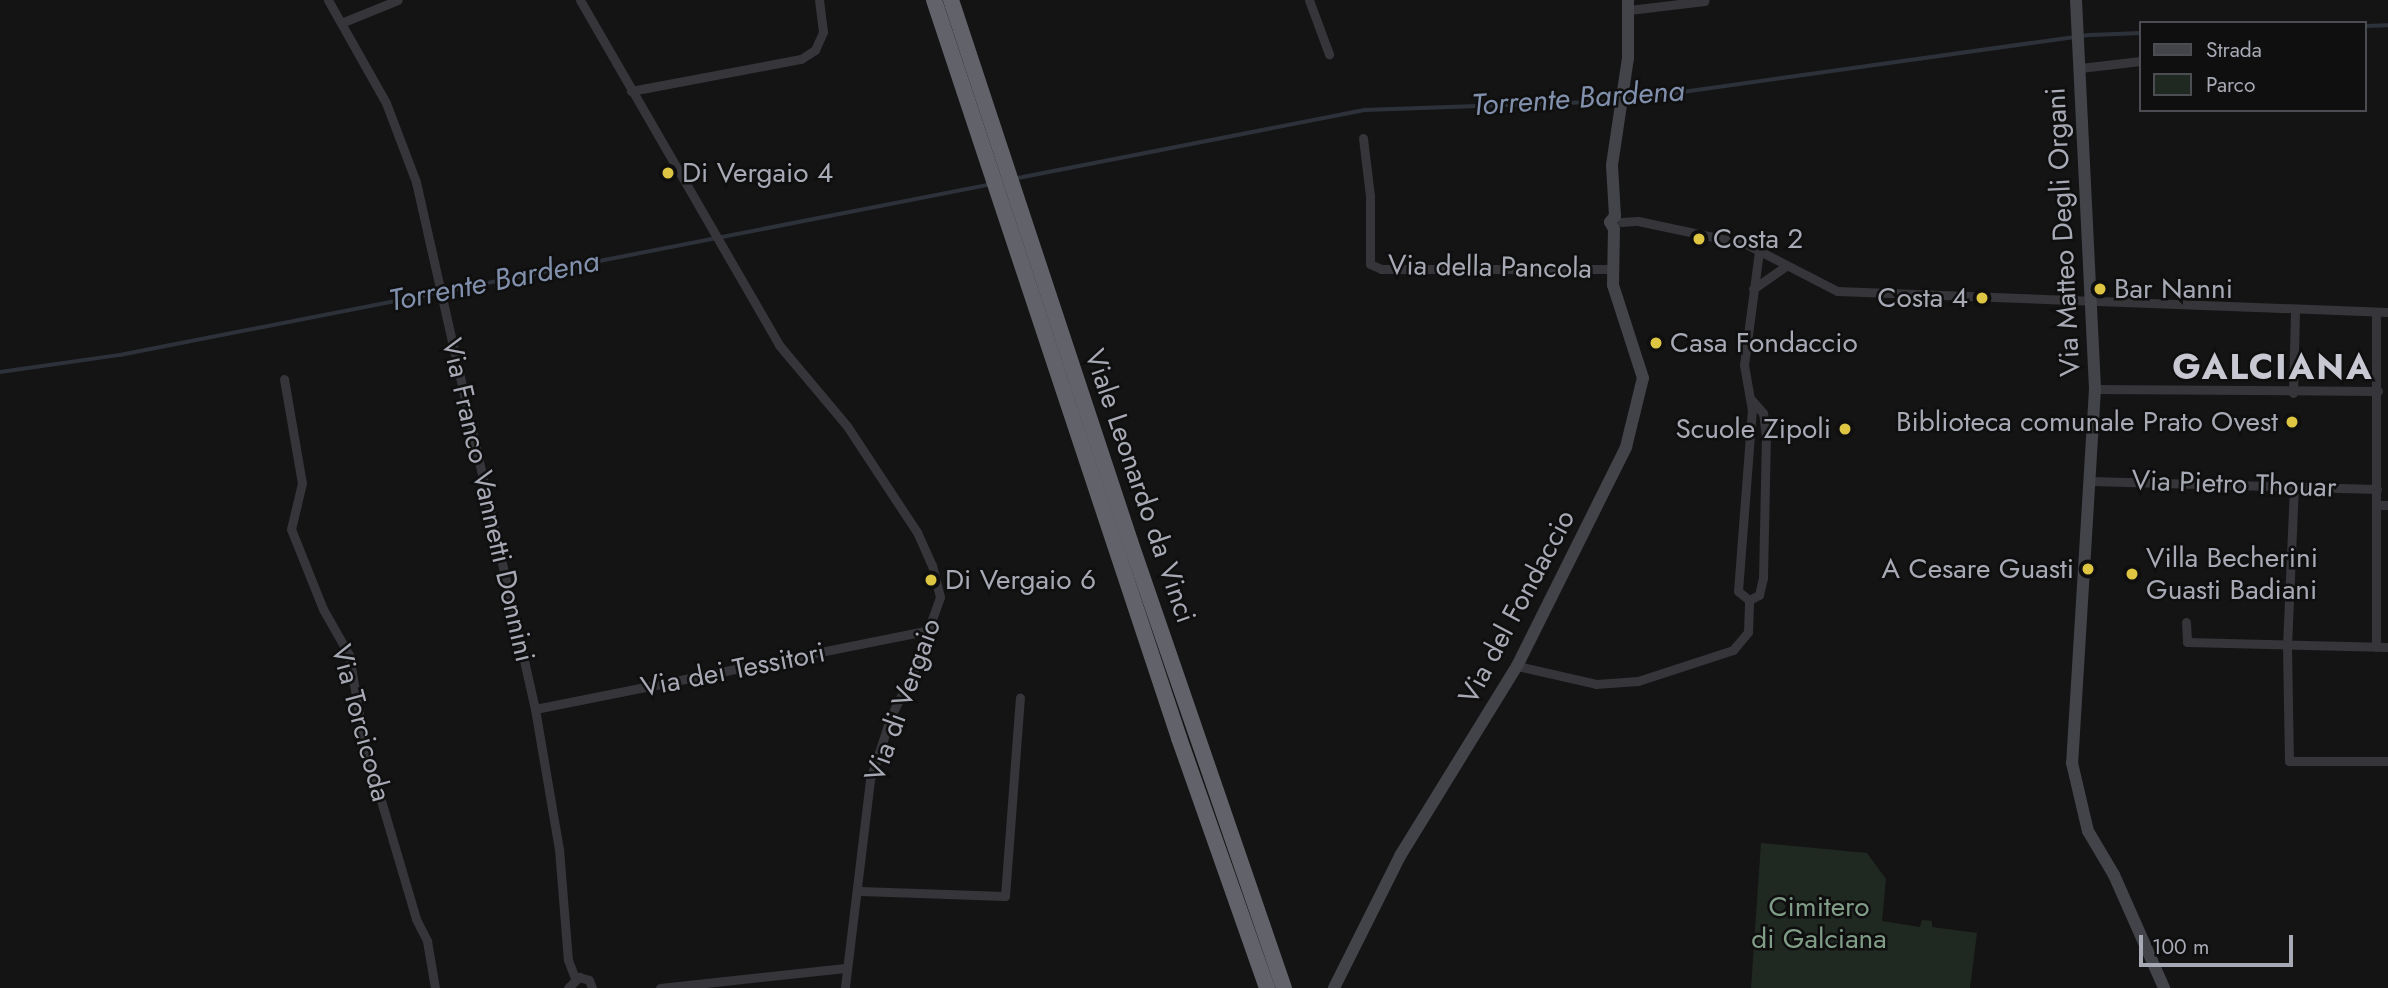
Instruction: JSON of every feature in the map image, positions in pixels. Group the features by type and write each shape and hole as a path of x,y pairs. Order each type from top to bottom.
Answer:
{"highway":[{"name":"Viale Leonardo da Vinci","path":"934,0 1179,738 1267,988"},
{"name":"Viale Leonardo da Vinci","path":"951,0 1130,541 1284,988"}],"street":[{"name":"Via Franco Vannetti Donnini","path":"328,0 400,135 434,256 535,709 559,849 568,960 575,978"},
{"path":"341,23 398,0"},
{"name":"Via di Vergaio","path":"580,0 779,345 847,426 917,532 940,597 930,631 891,716 870,780 860,891 845,968 845,988"},
{"path":"631,91 801,59 815,50 823,33 820,0"},
{"path":"1310,0 1329,54"},
{"name":"Via Matteo Degli Organi","path":"2076,0 2095,388 2074,776 2088,831 2115,875 2164,988"},
{"path":"1629,5 1704,2"},
{"name":"Via del Fondaccio","path":"1335,987 1399,856 1517,666 1612,480 1640,394 1641,364 1620,312 1612,269 1617,222 1612,165 1622,92 1629,5"},
{"path":"2080,68 2140,61"},
{"name":"Via della Pancola","path":"1363,138 1370,196 1370,264 1381,268 1612,269"},
{"path":"1617,222 1673,228 1759,251 1837,291 2388,312"},
{"path":"1749,600 1738,591 1751,421 1744,365 1751,291 1759,251"},
{"path":"1751,291 1786,266"},
{"path":"2293,393 2295,310"},
{"path":"2376,312 2376,647"},
{"name":"Via Torcicoda","path":"284,379 302,483 291,529 323,609 349,655 364,743 416,919 427,941 435,988"},
{"path":"2095,388 2293,393 2378,391"},
{"path":"1749,600 1759,595 1763,578 1766,425 1763,413 1750,398"},
{"path":"1751,421 1757,419 1766,425"},
{"name":"Via Pietro Thouar","path":"2091,481 2377,489"},
{"path":"2294,486 2287,647 2289,761 2388,761"},
{"path":"2377,505 2388,505"},
{"path":"1517,666 1596,684 1637,681 1734,650 1748,632 1749,600"},
{"path":"2186,622 2187,642 2287,647 2388,647"},
{"name":"Via dei Tessitori","path":"535,709 930,631"},
{"path":"860,891 1005,896 1020,698"},
{"path":"660,988 845,968"},
{"path":"568,988 575,978 586,978 592,988"}],"green space":[{"name":"Cimitero di Galciana","path":"1761,843 1867,853 1886,879 1882,921 1920,927 1922,920 1932,921 1932,927 1977,933 1970,988 1751,988"}],"waterway":[{"name":"Torrente Bardena","path":"2367,26 2388,25"},
{"name":"Torrente Bardena","path":"1626,100 2090,35 2140,33"},
{"name":"Torrente Bardena","path":"1018,178 1365,110 1619,101"},
{"name":"Torrente Bardena","path":"0,372 120,355 987,185"}],"place":[{"name":"Di Vergaio 4","path":"668,173"},
{"name":"Costa 2","path":"1699,239"},
{"name":"Bar Nanni","path":"2100,289"},
{"name":"Costa 4","path":"1982,298"},
{"name":"Casa Fondaccio","path":"1656,343"},
{"name":"Biblioteca comunale Prato Ovest","path":"2292,422"},
{"name":"Scuole Zipoli","path":"1845,429"},
{"name":"A Cesare Guasti","path":"2088,569"},
{"name":"Villa Becherini Guasti Badiani","path":"2132,574"},
{"name":"Di Vergaio 6","path":"931,580"}],"district":[{"name":"GALCIANA","path":"2273,367"}]}
